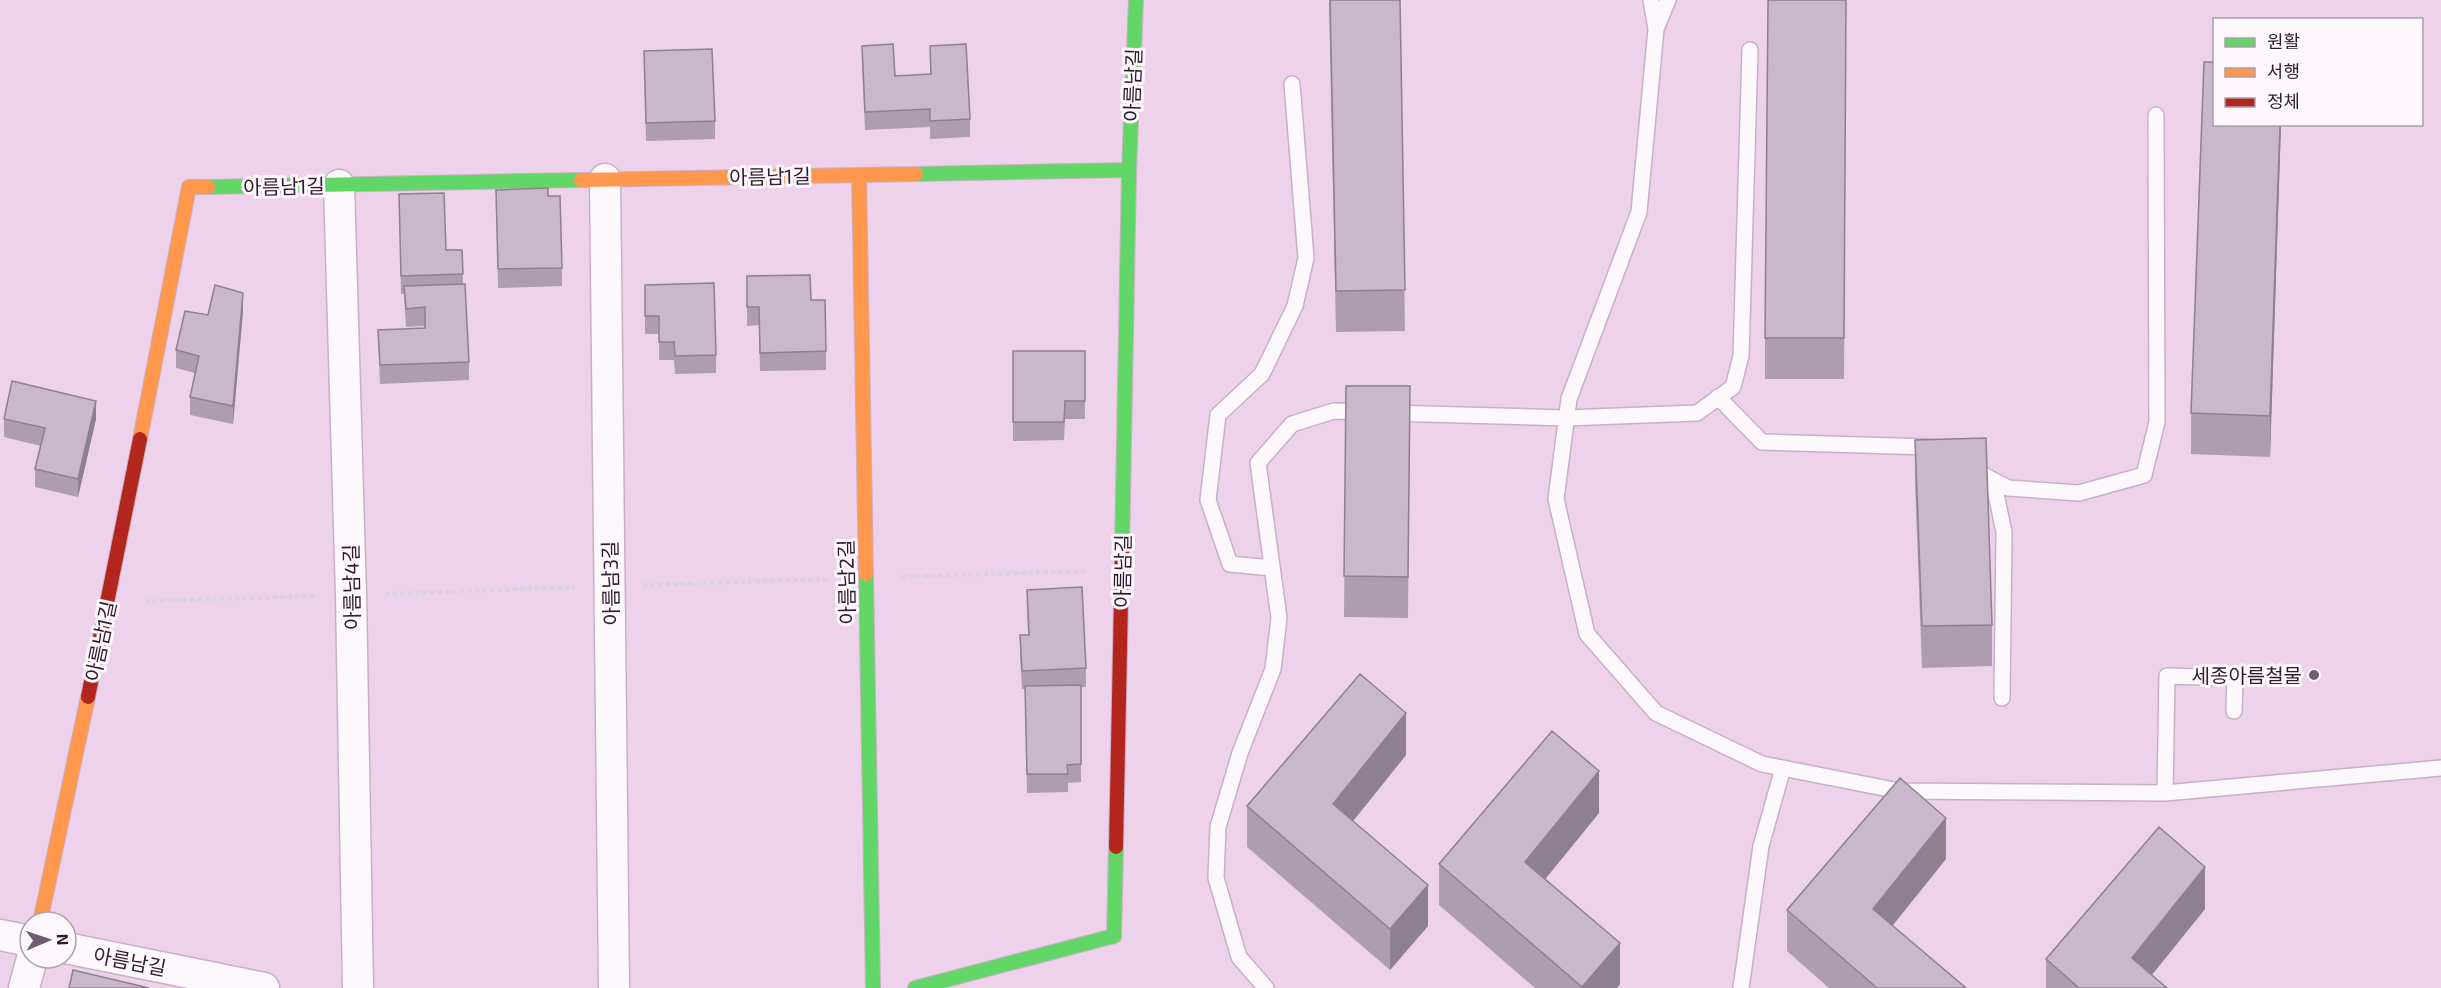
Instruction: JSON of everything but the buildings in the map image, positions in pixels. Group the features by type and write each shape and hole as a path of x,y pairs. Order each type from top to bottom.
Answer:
{"street":[{"name":"아름남길","path":"915,988 1114,936 1129,170 1136,0"},
{"name":"아름남1길","path":"43,910 108,603 189,187 1129,170"},
{"name":"아름남2길","path":"859,175 873,988"},
{"name":"아름남3길","path":"605,178 614,988"},
{"name":"아름남4길","path":"339,185 351,595 358,988"},
{"path":"0,934 18,938"},
{"name":"아름남길","path":"78,950 264,988"},
{"path":"24,988 29,970"}],"lane":[{"path":"1651,0 1656,29 1639,212 1569,399 1556,499 1587,634 1656,713 1762,764 1899,791 2165,793 2441,768"},
{"path":"1656,29 1668,0"},
{"path":"1266,988 1239,957 1216,878 1218,827 1239,753 1274,669 1279,618 1258,463 1292,424 1334,411 1566,418 1697,413 1733,387 1741,356 1750,50"},
{"path":"1272,568 1230,564 1208,500 1218,416 1262,374 1294,306 1306,258 1292,84"},
{"path":"1718,398 1762,442 1928,447 2008,488 2079,493 2144,475 2157,422 2156,115"},
{"path":"1993,480 2004,532 2002,698"},
{"path":"2165,793 2167,676 2235,678 2234,711"},
{"path":"1741,988 1761,846 1783,768"}],"traffic: fast":[{"path":"1122,550 1129,170 1136,0"},
{"path":"916,174 1129,170"},
{"path":"208,187 581,180"},
{"path":"866,574 873,988"},
{"path":"915,988 1114,936 1116,847"}],"traffic: slow":[{"path":"581,180 916,174"},
{"path":"859,175 866,574"},
{"path":"140,439 189,187 208,187"},
{"path":"43,910 88,697"}],"traffic: jam":[{"path":"88,697 140,439"},
{"path":"1116,847 1122,550"}],"place":[{"name":"세종아름철물","path":"2314,675"}]}
